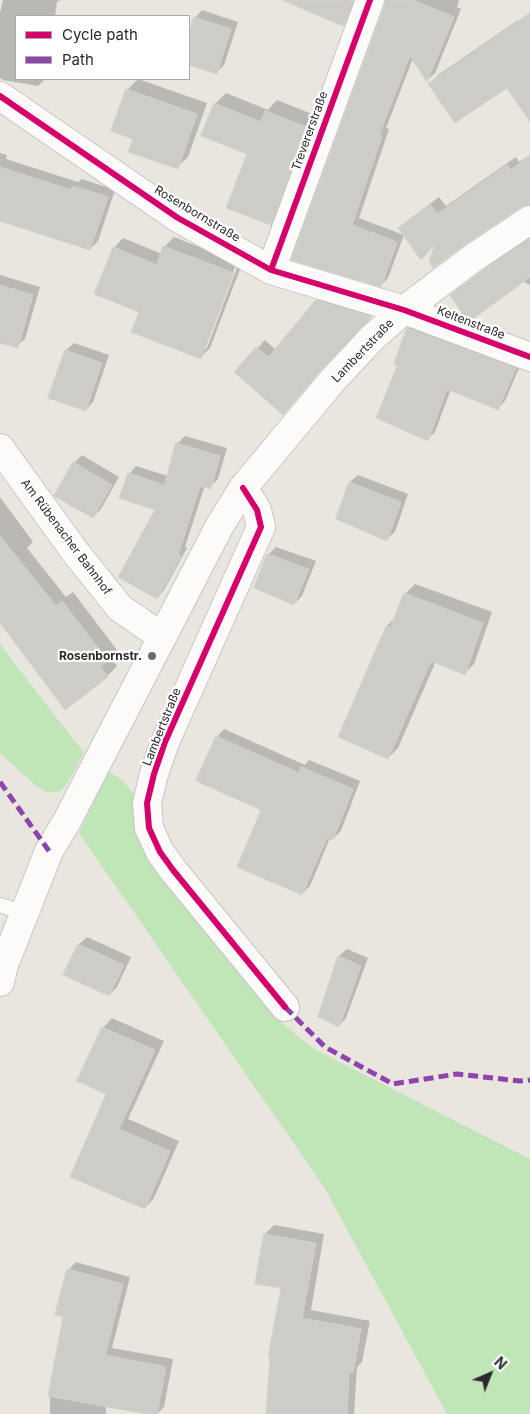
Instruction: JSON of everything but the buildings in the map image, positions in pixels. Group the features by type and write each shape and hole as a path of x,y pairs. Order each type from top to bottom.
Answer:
{"street":[{"name":"Trevererstraße","path":"271,270 370,0"},
{"name":"Rosenbornstraße","path":"0,96 178,218 271,270 404,310"},
{"name":"Lambertstraße","path":"0,982 12,909 67,821 219,526 243,488 332,381 372,338 404,310 473,258 530,220"},
{"name":"Keltenstraße","path":"404,310 530,357"},
{"name":"Am Rübenacher Bahnhof","path":"0,448 76,553 120,608 162,637"},
{"name":"Lambertstraße","path":"243,488 257,510 261,526 165,742 147,803 150,828 160,852 285,1007"}],"green space":[{"path":"0,644 84,752 69,781 61,791 48,793 35,785 0,753"},
{"path":"108,771 122,780 136,797 177,892 277,1019 314,1049 530,1159 530,1414 447,1414 324,1187 79,833"}],"marked path":[{"path":"0,782 49,851"},
{"path":"285,1007 325,1047 393,1084 457,1074 520,1081 530,1080"}],"cycle path":[{"path":"271,270 370,0"},
{"path":"0,96 178,218 271,270 404,310 530,357"},
{"path":"243,488 257,510 261,527 165,742 147,803 149,828 160,852 173,870 285,1007"}],"place":[{"name":"Rosenbornstr.","path":"152,656"}]}
